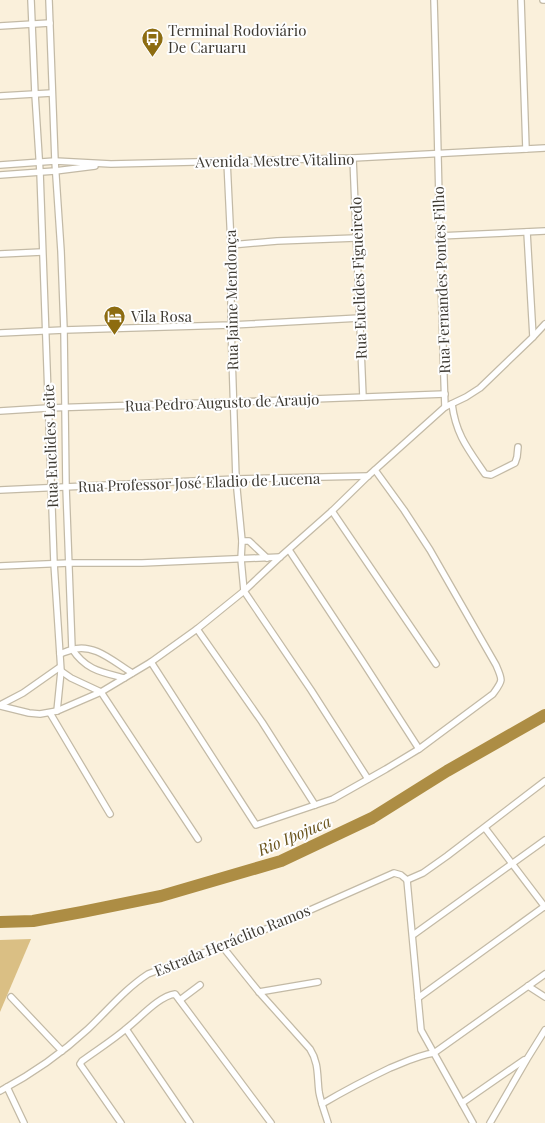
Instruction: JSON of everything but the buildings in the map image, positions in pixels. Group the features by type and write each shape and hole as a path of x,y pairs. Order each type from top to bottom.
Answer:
{"street":[{"name":"Rua Euclides Leite","path":"31,0 40,172 54,563 60,654 57,711"},
{"name":"Rua Euclides Leite","path":"50,0 54,161 61,251 64,330 66,487 72,649"},
{"name":"Rua Fernandes Pontes Filho","path":"434,0 445,407"},
{"path":"521,0 526,148"},
{"path":"0,26 50,23"},
{"path":"0,96 52,93"},
{"name":"Avenida Mestre Vitalino","path":"0,165 54,161 111,164 228,162 353,158 545,148"},
{"name":"Rua Euclides Figueiredo","path":"353,158 363,397"},
{"name":"Rua Jaime Mendonça","path":"228,162 231,245 230,325 236,480 242,541 241,559 244,591"},
{"name":"Avenida Mestre Vitalino","path":"0,175 111,164"},
{"path":"439,236 545,231"},
{"path":"527,232 533,337"},
{"path":"231,245 356,238"},
{"path":"0,254 42,252"},
{"path":"0,333 230,325 360,318"},
{"path":"0,705 29,713 50,713 101,692 151,662 244,591 445,407 466,398 480,388 545,324"},
{"name":"Rua Pedro Augusto de Araujo","path":"0,411 64,407 444,394"},
{"path":"452,404 454,419 461,438 485,474 491,475 515,462 518,447"},
{"path":"151,662 256,825 333,799 419,749 493,694 502,678 492,658 430,550 375,470"},
{"name":"Rua Professor José Eladio de Lucena","path":"0,490 368,476"},
{"path":"332,511 436,664"},
{"path":"242,541 249,541 267,558"},
{"path":"288,550 419,749"},
{"path":"0,566 54,563 142,563 280,557"},
{"path":"244,591 368,779"},
{"path":"196,629 262,722 315,805"},
{"path":"72,649 90,668 124,678"},
{"path":"60,654 72,649 99,651 132,673"},
{"path":"0,705 60,669 70,678 101,692 198,839"},
{"path":"50,713 110,814"},
{"path":"473,1123 421,1030 407,880 423,873 545,781"},
{"path":"418,998 545,906 485,828"},
{"path":"413,935 545,840"},
{"name":"Estrada Heráclito Ramos","path":"0,1091 38,1069 62,1051 133,984 148,974 274,926 394,873 401,875 407,880"},
{"path":"222,946 259,992 310,1049 316,1061 319,1093 328,1123"},
{"path":"322,1104 364,1080 411,1059 434,1053 545,974"},
{"path":"259,992 318,982"},
{"path":"180,1000 200,985"},
{"path":"528,986 545,997"},
{"path":"121,1123 80,1064 158,1002 170,994 175,994 271,1123"},
{"path":"11,996 62,1051"},
{"path":"126,1029 190,1123"},
{"path":"490,1123 545,1030"},
{"path":"462,1103 527,1059"},
{"path":"8,1087 24,1123"}],"shaded area":[{"path":"31,939 0,1012 0,940"}],"waterway":[{"name":"Rio Ipojuca","path":"0,922 33,921 161,896 281,861 372,818 447,771 545,715"}],"place":[{"name":"Terminal Rodoviário De Caruaru","path":"152,58"},
{"name":"Vila Rosa","path":"115,335"}]}
